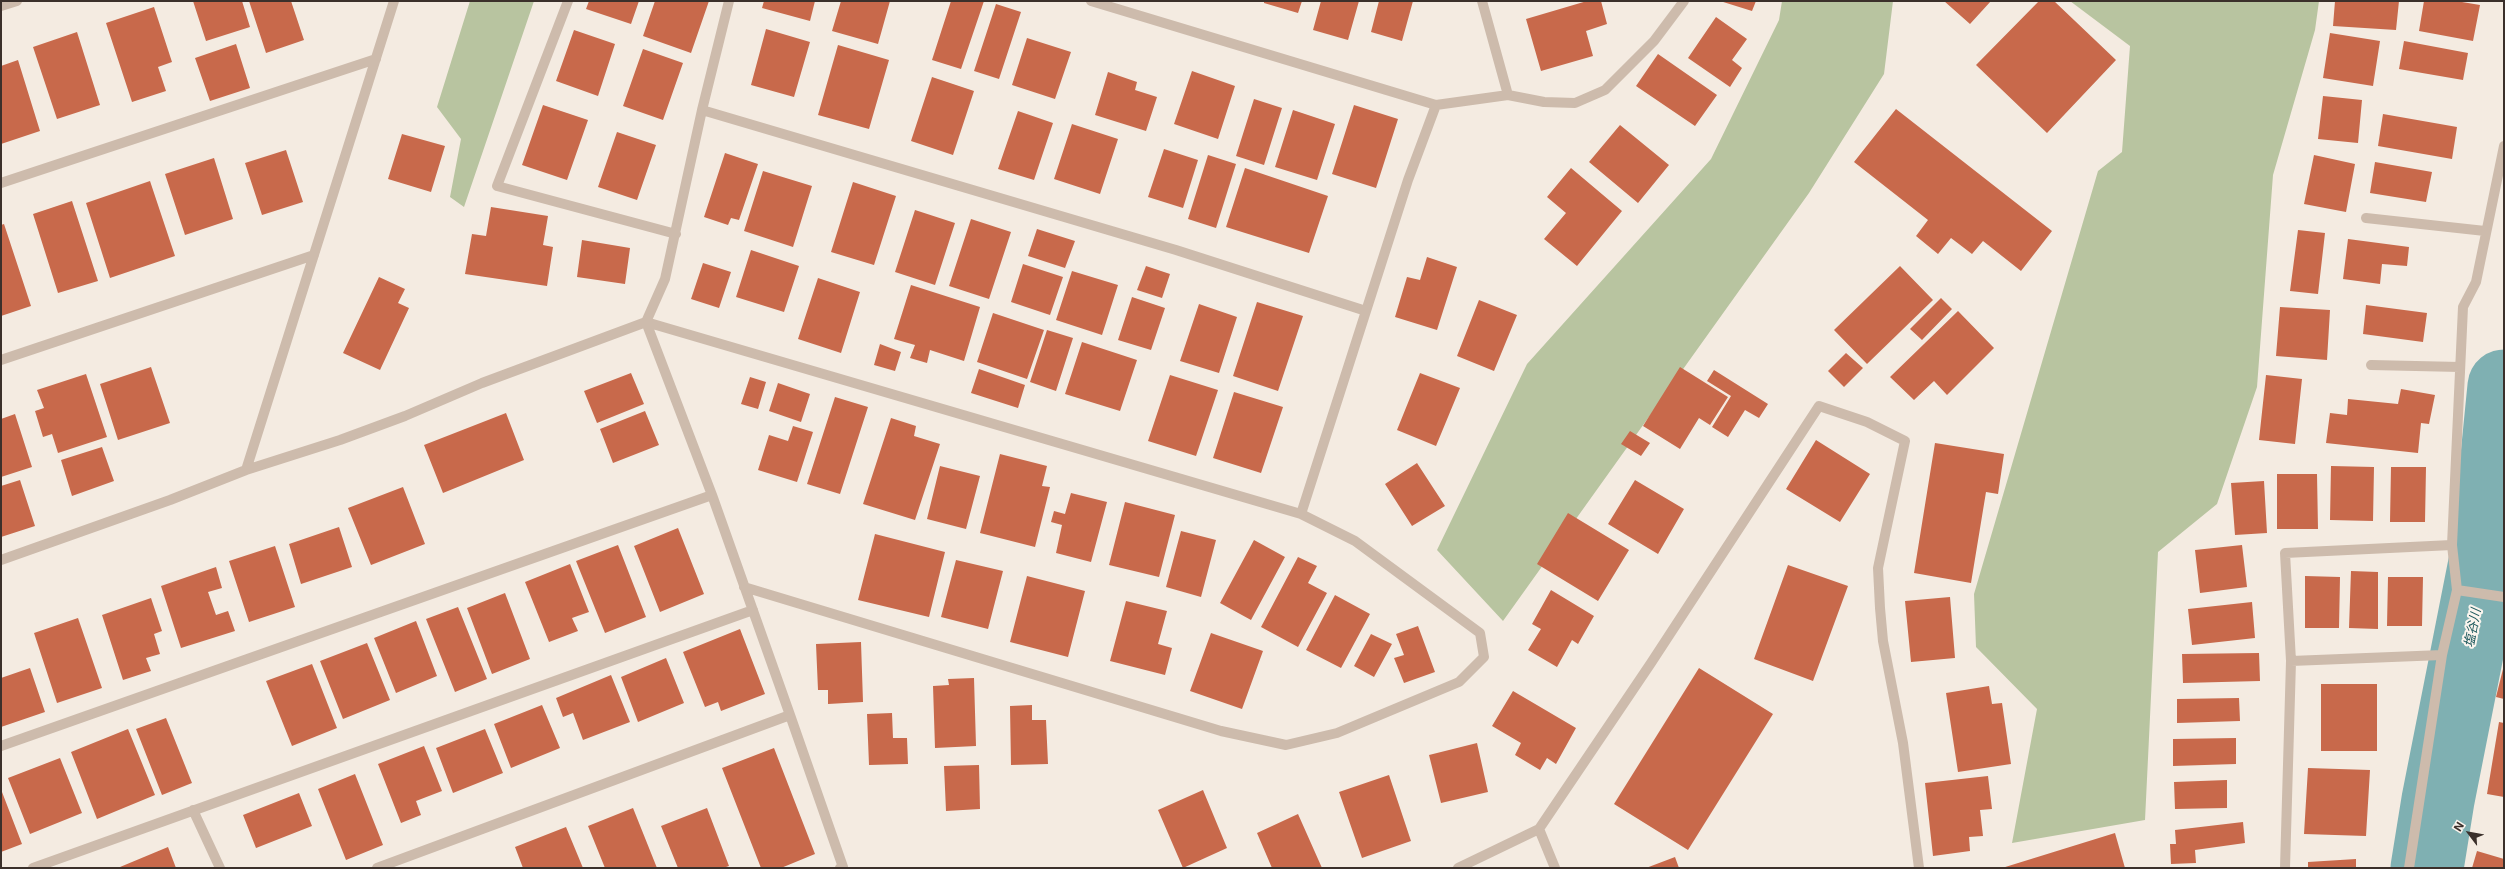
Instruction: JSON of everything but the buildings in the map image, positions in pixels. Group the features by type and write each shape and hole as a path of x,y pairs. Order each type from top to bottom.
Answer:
{"street":[{"path":"1,6 17,1"},
{"path":"246,470 394,1"},
{"path":"568,1 497,186 676,234"},
{"path":"729,1 702,110 665,279 646,322 712,495 790,715 842,868"},
{"path":"1091,1 1436,105 1508,95 1544,102 1575,103 1605,90 1654,41 1684,1"},
{"path":"1482,1 1508,95"},
{"path":"1,183 376,59"},
{"path":"1301,514 1408,180 1436,105"},
{"path":"702,110 1160,245 1366,310"},
{"path":"2408,868 2442,655 2457,590 2452,545 2464,307 2476,282 2485,231 2504,146"},
{"path":"2366,218 2485,231"},
{"path":"1,360 314,255"},
{"path":"1,560 170,500 246,470 340,440 405,416 482,383 646,322 1301,514 1355,541 1480,633 1484,657 1459,682 1337,733 1286,745 1221,731 744,587"},
{"path":"2371,365 2460,367"},
{"path":"1458,868 1539,829 1651,663 1819,406 1867,422 1905,441 1878,568 1883,641 1903,743 1919,868"},
{"path":"1,746 712,495"},
{"path":"2285,868 2291,660 2285,553 2452,545"},
{"path":"2457,590 2504,597"},
{"path":"33,868 753,610"},
{"path":"2291,660 2442,655"},
{"path":"377,868 790,715"},
{"path":"193,810 220,868"},
{"path":"1539,829 1556,868"}],"green space":[{"path":"470,1 534,1 464,207 450,197 461,139 437,107"},
{"path":"1782,1 1893,1 1884,74 1809,193 1503,621 1437,550 1527,364 1711,159 1779,20"},
{"path":"2070,1 2319,1 2315,30 2273,175 2257,387 2217,504 2158,552 2145,820 2012,843 2037,709 1976,647 1974,594 2098,171 2122,152 2130,46"}],"waterway":[{"name":"塩谷川","path":"2427,868 2438,800 2488,547 2504,386"}]}
